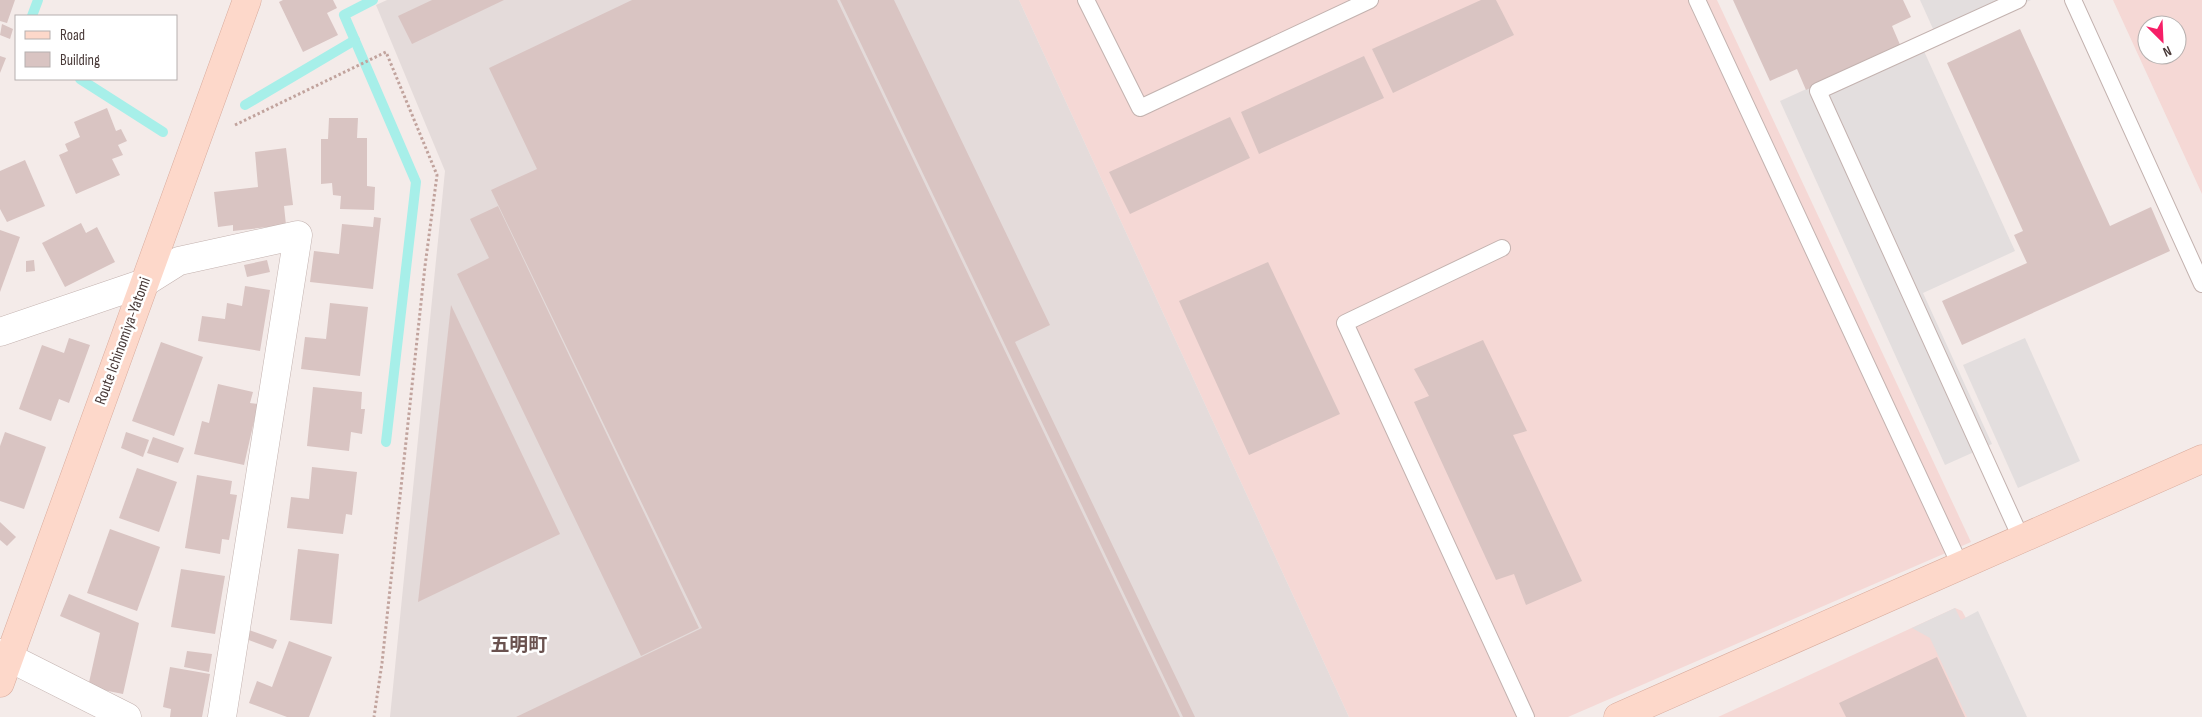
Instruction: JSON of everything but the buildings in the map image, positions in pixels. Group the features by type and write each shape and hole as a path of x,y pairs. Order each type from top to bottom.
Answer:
{"main road":[{"name":"Route Ichinomiya-Yatomi","path":"0,683 5,655 247,0"},
{"path":"1618,717 1960,564 2202,459"}],"street":[{"path":"0,332 144,283 179,261 298,235 222,717"},
{"path":"5,655 127,717"}],"lane":[{"path":"1086,0 1140,108 1370,0"},
{"path":"1697,0 1960,564"},
{"path":"2018,0 1818,91 2021,538"},
{"path":"2073,0 2202,284"},
{"path":"1502,248 1345,323 1526,717"}],"path":[{"path":"232,126 386,52 437,175 424,266 382,663 374,717"}],"shaded area":[{"path":"387,0 1019,0 1349,717 390,717 445,171 376,5"},
{"path":"1019,0 1717,0 1971,542 1568,717 1349,717"},
{"path":"1920,0 2031,0 1923,49 2015,251 1923,293 1992,444 1945,465 1780,101 1934,31"},
{"path":"2113,0 2202,0 2202,194 2143,65 2187,65 2187,15 2137,15 2137,52"},
{"path":"2025,338 2080,461 2018,488 1963,365"},
{"path":"1955,608 1962,611 2021,717 1718,717"},
{"path":"1955,608 1961,620 1978,611 2027,717 1967,717 1930,638 1912,628"}],"waterway":[{"path":"32,15 38,0"},
{"path":"373,0 344,15 416,182 386,442"},
{"path":"245,105 355,40"},
{"path":"82,80 163,132"}],"district":[{"name":"五明町","path":"519,645"}]}
